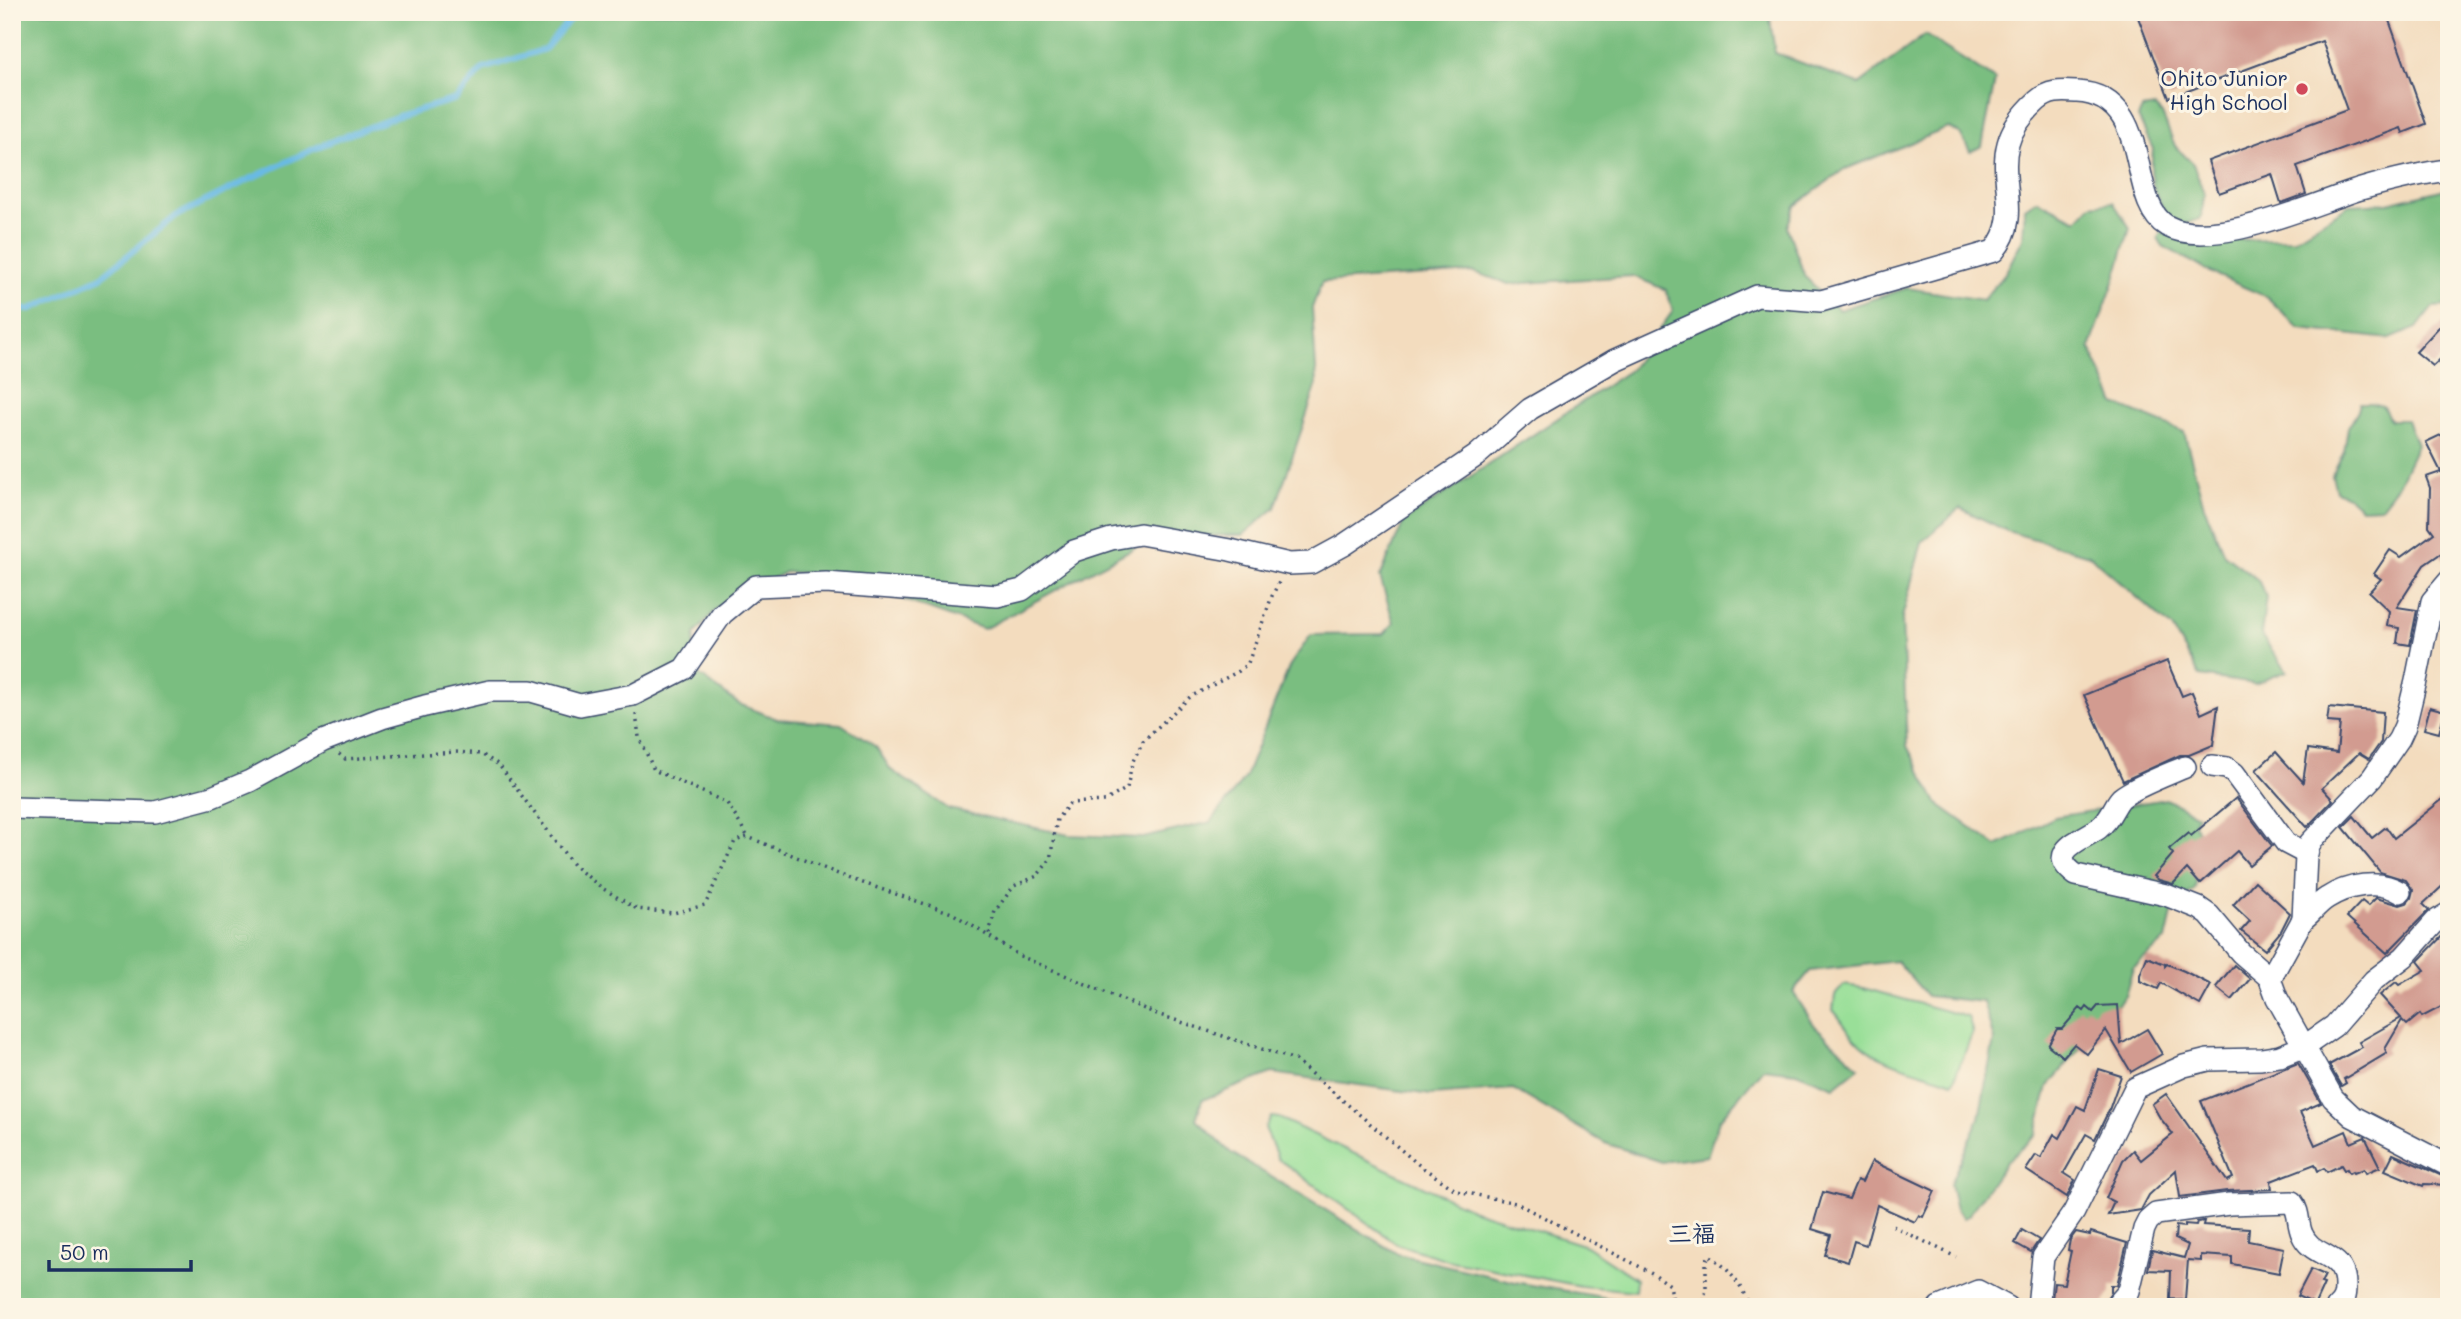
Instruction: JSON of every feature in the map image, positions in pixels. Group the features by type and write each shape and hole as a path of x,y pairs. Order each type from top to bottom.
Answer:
{"street":[{"path":"12,807 155,812 212,797 323,741 382,718 490,691 531,691 580,705 633,695 684,669 722,614 757,586 826,583 997,596 1022,590 1074,551 1111,539 1140,534 1289,564 1311,563 1344,545 1476,456 1530,409 1615,360 1756,296 1821,301 1994,251 2002,240 2007,225 2008,144 2021,118 2044,96 2056,90 2083,92 2103,99 2120,113 2131,136 2152,213 2168,226 2191,231 2219,233 2269,221 2361,189 2449,170"},
{"path":"2302,920 2310,843 2372,778 2399,739 2405,726 2416,681 2432,601 2449,581"},
{"path":"2212,766 2227,768 2234,773 2286,843 2307,854"},
{"path":"2185,767 2120,799 2107,821 2071,844 2064,856 2068,869 2076,875 2166,895 2199,908 2209,915 2241,953 2271,979 2277,998 2333,1098 2352,1116 2449,1166"},
{"path":"2271,979 2302,920 2327,898 2348,889 2378,884 2400,892"},
{"path":"2038,1307 2043,1257 2074,1212 2135,1088 2184,1066 2208,1060 2261,1059 2305,1046 2334,1026 2374,980 2404,957 2436,921 2449,913"},
{"path":"2115,1307 2129,1292 2141,1236 2148,1221 2157,1213 2229,1204 2279,1202 2292,1202 2297,1208 2301,1233 2308,1243 2339,1264 2344,1273 2344,1299 2337,1307"},
{"path":"1939,1307 1978,1291 2008,1307"}],"path":[{"path":"989,934 995,911 1014,886 1037,876 1050,860 1057,819 1070,803 1105,801 1127,788 1132,763 1143,741 1190,697 1239,671 1248,663 1272,596 1289,564"},
{"path":"633,695 639,737 654,770 727,803 748,836 848,878 952,913 1020,956 1154,1013 1295,1060 1419,1165 1457,1191 1516,1203 1654,1274 1670,1285 1674,1307"},
{"path":"323,741 345,759 456,752 481,754 499,765 573,865 602,888 637,909 673,913 705,905 735,841 748,836"},
{"path":"1893,1226 1956,1257"},
{"path":"1700,1307 1706,1291 1706,1262 1709,1255 1721,1262 1745,1292 1750,1307"}],"green space":[{"path":"12,12 1769,12 1775,53 1859,84 1925,35 1995,80 1982,146 1970,152 1960,133 1948,128 1843,170 1795,206 1787,227 1805,277 1839,310 1907,288 1983,300 2006,272 2023,238 2025,208 2037,200 2077,220 2091,205 2113,202 2130,228 2090,348 2115,404 2184,432 2204,506 2224,554 2258,580 2266,597 2261,635 2287,671 2255,684 2200,676 2172,628 2089,555 2007,531 1960,508 1922,542 1902,618 1907,746 1937,803 1997,846 2055,817 2166,799 2197,815 2193,823 2203,840 2195,889 2174,905 2166,940 2133,968 2125,996 2048,1086 2036,1135 2006,1162 1968,1216 1963,1218 1956,1209 1950,1184 1979,1118 1994,1040 1983,1002 1927,996 1897,961 1810,971 1793,992 1815,1026 1859,1067 1834,1087 1796,1072 1763,1068 1719,1120 1707,1156 1662,1162 1605,1143 1513,1089 1431,1095 1272,1073 1202,1100 1196,1119 1230,1152 1398,1254 1520,1283 1619,1300 1626,1307 12,1307","holes":["1474,272 1509,284 1633,276 1666,290 1673,311 1630,370 1404,521 1380,577 1394,623 1384,634 1311,635 1290,665 1245,777 1211,822 1143,838 1069,835 949,809 891,770 876,747 841,724 777,719 739,704 699,675 693,655 695,634 716,609 785,572 832,574 984,629 1154,537 1243,535 1275,508 1317,384 1312,308 1322,282"]},
{"path":"2155,107 2162,114 2175,146 2193,164 2204,193 2199,219 2184,225 2167,218 2154,190 2151,171 2153,149 2138,117 2142,109"},
{"path":"2449,188 2449,306 2433,307 2417,328 2390,339 2300,329 2267,297 2212,273 2163,246 2158,238 2161,231 2219,240 2294,239 2349,205 2388,203"},
{"path":"2360,403 2383,406 2390,420 2407,420 2417,445 2398,485 2381,507 2361,508 2348,496 2336,491 2332,475 2344,451 2348,428"},
{"path":"1844,985 1968,1017 1973,1032 1953,1082 1896,1064 1860,1044 1833,1010 1835,995"},
{"path":"1271,1117 1279,1118 1471,1209 1586,1246 1636,1279 1635,1291 1581,1286 1451,1261 1397,1244 1278,1159 1265,1128"}],"building":[{"path":"2136,12 2386,12 2426,124 2403,133 2401,128 2297,166 2306,194 2281,203 2272,174 2219,193 2208,161 2347,110 2322,41 2169,98"},
{"path":"2449,316 2449,351 2433,366 2416,352"},
{"path":"2449,431 2449,567 2440,554 2424,565 2397,607 2417,610 2410,645 2397,643 2399,628 2387,626 2389,611 2369,592 2381,579 2374,574 2390,550 2401,557 2434,533 2429,526 2430,488 2426,477 2441,472 2426,442"},
{"path":"2167,661 2182,696 2192,692 2201,714 2218,706 2213,745 2189,755 2180,755 2123,781 2084,695"},
{"path":"2329,707 2383,712 2381,742 2369,759 2359,753 2322,788 2333,800 2307,827 2256,770 2276,752 2303,782 2308,749 2337,753 2340,723 2327,722"},
{"path":"2430,707 2445,711 2439,733 2424,729"},
{"path":"2236,798 2272,846 2249,865 2237,851 2200,884 2187,869 2173,884 2154,876 2173,854 2169,849 2188,833 2191,836"},
{"path":"2443,799 2449,812 2449,880 2423,904 2429,910 2387,953 2347,917 2362,901 2368,906 2376,898 2400,905 2407,903 2413,890 2406,880 2380,872 2343,827 2354,816 2372,838 2386,827 2394,838"},
{"path":"2255,881 2290,913 2281,931 2265,950 2241,931 2250,921 2233,905"},
{"path":"2449,929 2449,1003 2422,1017 2420,1014 2407,1025 2402,1020 2385,1049 2387,1053 2344,1079 2346,1083 2341,1086 2329,1065 2362,1047 2359,1042 2401,1018 2380,995 2396,982 2399,985 2425,970 2418,961"},
{"path":"2147,957 2211,985 2200,1005 2161,983 2158,989 2140,981"},
{"path":"2234,965 2250,979 2232,1000 2216,987"},
{"path":"2118,1005 2121,1044 2147,1029 2162,1054 2131,1072 2106,1030 2087,1054 2074,1044 2063,1057 2048,1045 2057,1029 2062,1029 2080,1008 2084,1011 2087,1007 2093,1012 2098,1006"},
{"path":"2298,1063 2321,1103 2300,1112 2315,1145 2346,1131 2351,1143 2365,1137 2380,1167 2366,1173 2364,1169 2349,1173 2341,1165 2327,1172 2324,1168 2318,1171 2315,1164 2271,1181 2272,1189 2180,1197 2176,1170 2149,1195 2141,1210 2108,1215 2114,1202 2106,1198 2123,1160 2133,1150 2141,1160 2173,1134 2152,1104 2166,1094 2227,1181 2233,1178 2201,1101"},
{"path":"2099,1069 2121,1076 2095,1139 2086,1134 2064,1173 2075,1180 2067,1197 2026,1170 2036,1155 2041,1158 2054,1134 2060,1138 2077,1106 2085,1110"},
{"path":"2393,1154 2449,1179 2449,1185 2423,1186 2385,1170"},
{"path":"1872,1161 1935,1191 1923,1217 1919,1215 1915,1222 1877,1205 1866,1245 1854,1241 1848,1262 1825,1255 1831,1235 1812,1229 1823,1192 1849,1199 1857,1180 1862,1182"},
{"path":"2204,1221 2203,1225 2249,1228 2248,1241 2284,1248 2279,1273 2232,1264 2232,1257 2201,1255 2201,1261 2188,1260 2185,1300 2170,1299 2171,1271 2148,1270 2152,1250 2184,1258 2188,1245 2175,1239 2176,1226 2185,1227 2185,1224 2196,1225 2197,1222"},
{"path":"2022,1230 2039,1240 2031,1252 2015,1243"},
{"path":"2076,1232 2090,1235 2091,1232 2127,1243 2117,1285 2111,1285 2111,1292 2102,1305 2093,1303 2093,1307 2051,1307 2054,1283 2064,1284 2071,1251 2068,1250 2070,1240"},
{"path":"2311,1269 2325,1275 2315,1304 2297,1296"}],"waterway":[{"path":"12,311 31,309 101,277 176,216 250,179 324,144 398,116 456,99 483,69 545,49 576,12"}],"place":[{"name":"Ohito Junior High School","path":"2302,89"}],"district":[{"name":"三福","path":"1692,1232"}]}
